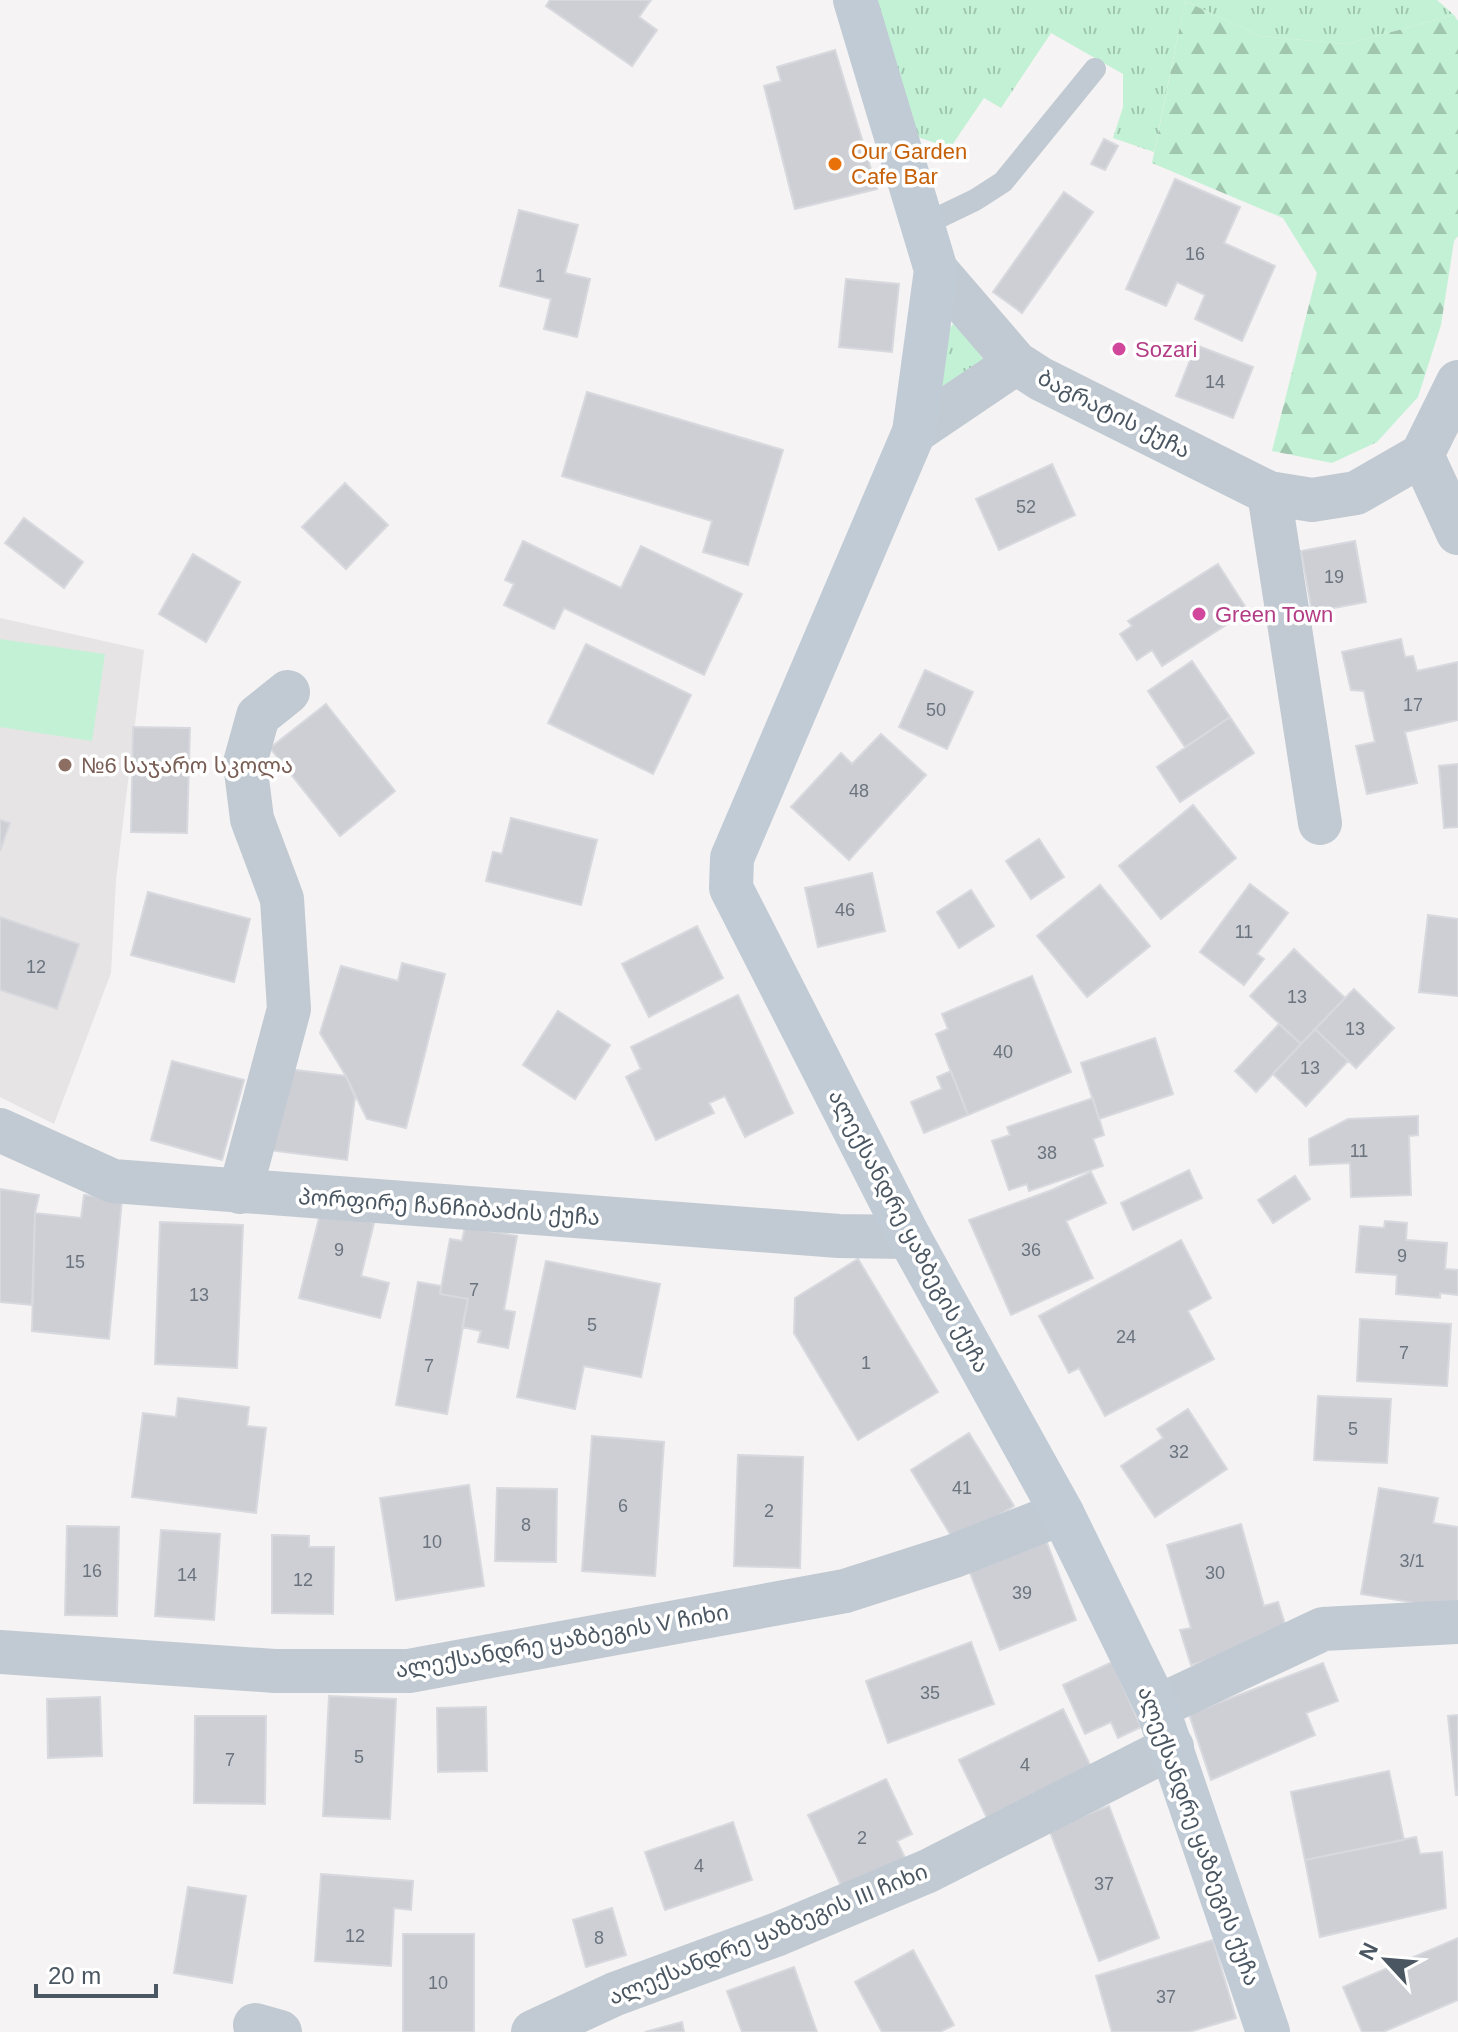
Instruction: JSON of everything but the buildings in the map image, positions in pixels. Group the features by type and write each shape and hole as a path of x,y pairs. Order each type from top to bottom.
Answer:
{"street":[{"name":"ბაგრატის ქუჩა","path":"855,0 936,270 1016,363 1041,379 1269,493 1312,500 1356,493 1440,450"},
{"name":"ალექსანდრე ყაზბეგის ქუჩა","path":"936,270 914,432 732,858 731,888 909,1237 1062,1513 1157,1707 1268,2032"},
{"path":"914,432 1016,363"},
{"path":"1458,382 1440,450 1458,533"},
{"path":"1269,493 1320,823"},
{"path":"240,1192 289,1009 282,899 252,819 245,763 258,716 288,692"},
{"name":"პორფირე ჩანჩიბაძის ქუჩა","path":"0,1130 113,1181 839,1236 909,1237"},
{"name":"ალექსანდრე ყაზბეგის V ჩიხი","path":"0,1652 275,1671 409,1671 845,1591 954,1556 1062,1513"},
{"path":"1157,1707 1323,1629 1458,1622"},
{"name":"ალექსანდრე ყაზბეგის III ჩიხი","path":"533,2032 615,1994 778,1934 928,1871 1172,1747"}],"lane":[{"path":"923,225 975,200 1003,182 1095,69"}],"shaded area":[{"name":"№6 საჯარო სკოლა","path":"0,618 144,650 116,880 111,973 54,1124 0,1097"}],"green space":[{"path":"875,0 1437,0 1454,15 1347,44 1260,36 1185,1 1154,152 1113,138 1123,107 1123,74 1051,33 1001,108 984,98 950,148 912,135"},
{"path":"1185,1 1260,36 1347,44 1454,15 1458,21 1458,236 1454,241 1441,325 1418,397 1377,442 1332,463 1272,451 1317,273 1283,218 1152,163"},
{"path":"955,321 992,371 931,407 941,342"},
{"path":"0,639 105,654 92,741 0,727"}],"place":[{"name":"Our Garden Cafe Bar","path":"835,164"},
{"name":"Sozari","path":"1119,349"},
{"name":"Green Town","path":"1199,614"},
{"name":"№6 საჯარო სკოლა","path":"65,765"}]}
